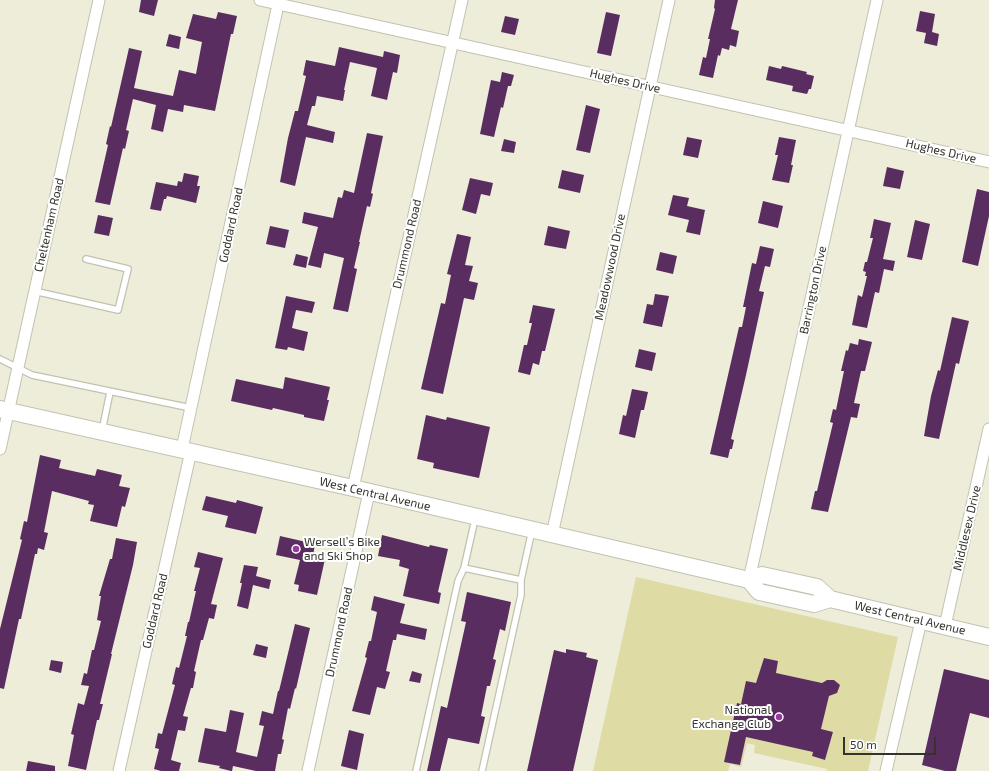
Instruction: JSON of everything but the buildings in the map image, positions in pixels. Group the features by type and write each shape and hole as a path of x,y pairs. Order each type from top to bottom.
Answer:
{"main road":[{"name":"West Central Avenue","path":"4,409 749,580 759,592 814,604 830,599 989,637"}],"street":[{"name":"Cheltenham Road","path":"0,449 4,409 18,368 99,0"},
{"name":"Hughes Drive","path":"260,0 279,2 452,43 989,162"},
{"name":"Drummond Road","path":"353,488 462,0"},
{"name":"Meadowwood Drive","path":"552,535 669,0"},
{"name":"Barrington Drive","path":"749,580 877,0"},
{"name":"Goddard Road","path":"119,771 186,450 191,408 279,2"},
{"name":"Middlesex Drive","path":"945,626 989,429"},
{"name":"Drummond Road","path":"308,771 370,492"},
{"path":"886,771 921,621"}],"lane":[{"path":"34,291 118,310 128,269 86,259"},
{"path":"0,359 32,375 191,408"},
{"path":"102,431 110,392"},
{"path":"416,771 458,581 464,568 475,517"},
{"path":"482,771 521,595 521,580 532,530"},
{"path":"464,568 521,580"}],"shaded area":[{"path":"636,577 898,637 868,771 827,771 827,769 754,753 755,745 747,743 741,767 730,764 728,771 593,771","holes":["764,658 778,661 776,673 822,683 827,680 834,680 839,685 837,693 829,696 821,729 833,733 825,760 812,756 815,744 797,748 746,737 740,765 725,762 737,703 741,704 746,681 756,683"]}],"place":[{"name":"Wersell’s Bike and Ski Shop","path":"296,549"},
{"name":"National Exchange Club","path":"779,717"}]}
